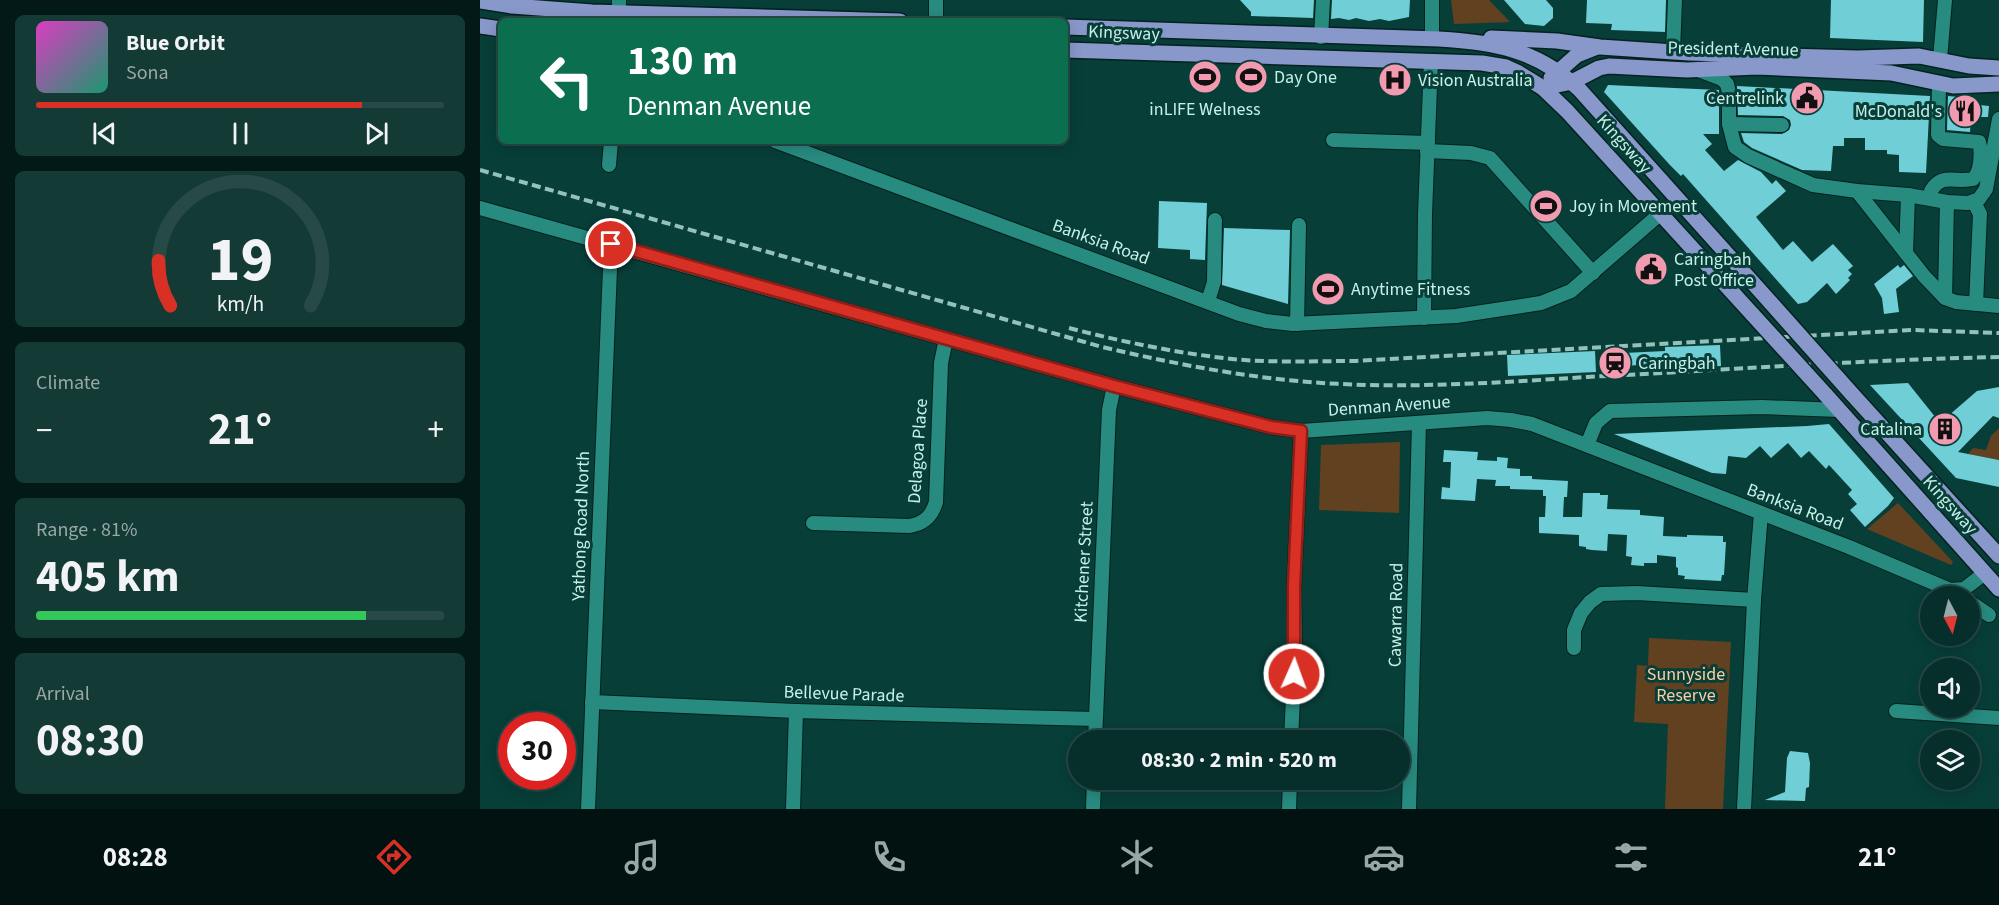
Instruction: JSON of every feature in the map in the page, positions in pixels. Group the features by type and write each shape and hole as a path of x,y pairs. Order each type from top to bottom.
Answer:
{"main road":[{"path":"480,1 512,6 816,18"},
{"path":"480,26 498,29"},
{"name":"Kingsway","path":"1068,27 1478,41 1503,46 1532,57 1557,71 1572,82 1999,556"},
{"name":"President Avenue","path":"1435,39 1515,38 1673,52 1858,58 1909,55 1999,69"},
{"path":"1431,62 1435,39"},
{"name":"President Avenue","path":"1543,88 1557,71 1581,52 1600,47"},
{"name":"Kingsway","path":"1068,50 1496,65 1517,72 1543,88 1567,111 1754,315 1999,589"},
{"path":"1671,69 1673,52"},
{"path":"1940,59 1942,65 1948,69 1987,76 1999,83"},
{"name":"President Avenue","path":"1543,88 1572,82 1604,67 1696,70 1757,67 1891,74 1963,87 1999,83"},
{"path":"1661,213 1677,198"}],"street":[{"path":"936,0 936,18"},
{"path":"1321,37 1323,0"},
{"path":"1432,0 1435,39"},
{"path":"1673,52 1676,0"},
{"path":"1940,59 1945,0"},
{"path":"1424,318 1431,62"},
{"path":"1696,70 1722,79 1727,84 1729,124 1735,147 1748,156 1813,185 1857,191 1931,195 1947,202 1974,202 1979,200 1986,189 1999,118"},
{"path":"1931,195 1938,181 1942,179 1973,179 1978,172 1980,151 1979,142 1943,139 1938,135 1939,84"},
{"path":"1729,124 1782,125"},
{"path":"1333,140 1428,147 1490,158 1593,273"},
{"path":"609,165 611,144"},
{"name":"Banksia Road","path":"783,144 1239,314 1266,321 1297,324 1424,318 1541,303 1570,291 1661,213"},
{"path":"1857,191 1934,288 1945,298 1956,302 1999,306"},
{"path":"1906,253 1908,195"},
{"path":"1945,298 1947,202"},
{"path":"1974,202 1980,214 1976,304"},
{"name":"Denman Avenue","path":"480,208 1114,386 1271,427 1301,431 1487,418 1511,420 1542,428 1587,445"},
{"path":"1208,301 1214,282 1215,220"},
{"path":"1297,324 1299,225"},
{"name":"Yathong Road North","path":"588,809 611,244"},
{"name":"Delagoa Place","path":"813,523 909,526 922,523 931,515 936,502 941,363 946,339"},
{"name":"Kitchener Street","path":"1095,730 1109,410 1114,386"},
{"path":"1587,445 1596,423 1610,411 1762,407 1839,410"},
{"name":"Cawarra Road","path":"1409,809 1419,423"},
{"path":"1291,730 1295,652 1294,586 1301,431"},
{"name":"Banksia Road","path":"1587,445 1939,586"},
{"path":"1744,809 1754,600 1761,513"},
{"name":"Banksia Road","path":"1970,586 1985,573"},
{"path":"1574,648 1574,630 1581,612 1600,594 1637,593 1754,600"},
{"path":"1980,609 1989,615"},
{"name":"Bellevue Parade","path":"592,702 796,711 1095,719"},
{"path":"793,809 796,711"},
{"path":"1896,711 1995,715"},
{"path":"1093,809 1094,790"},
{"path":"1289,809 1290,790"}],"green space":[{"path":"1451,0 1489,0 1510,22 1454,24"},
{"path":"1999,428 1999,460 1968,454 1973,448 1986,450 1991,436"},
{"path":"1400,442 1399,513 1319,510 1321,445"},
{"path":"1898,503 1953,562 1951,565 1867,529"},
{"name":"Sunnyside Reserve","path":"1649,638 1731,642 1723,809 1665,809 1668,724 1634,722 1637,665 1648,666"}],"building":[{"path":"1240,0 1314,0 1313,18 1251,16 1251,12"},
{"path":"1332,0 1410,0 1409,17 1389,21 1380,19 1369,21 1356,18 1331,19"},
{"path":"1504,0 1546,0 1553,8 1553,18 1544,26 1525,24"},
{"path":"1587,0 1666,0 1665,32 1611,30 1612,24 1586,23"},
{"path":"1831,0 1924,0 1923,42 1830,38"},
{"path":"1608,85 1719,90 1719,134 1703,134 1712,144 1705,150 1724,171 1738,160 1761,172 1772,184 1776,180 1786,191 1756,217 1783,250 1793,241 1812,262 1833,244 1853,266 1848,270 1852,274 1848,278 1850,280 1836,294 1827,283 1807,302 1798,304 1683,174 1681,176 1669,164 1604,92"},
{"path":"1737,86 1930,96 1926,173 1899,172 1899,155 1887,154 1887,150 1865,150 1865,138 1844,138 1844,146 1833,146 1831,171 1802,170 1752,148 1744,142 1741,133 1782,134 1789,130 1790,120 1783,116 1738,115"},
{"name":"McDonald's","path":"1948,96 1969,98 1969,104 1989,106 1988,117 1971,117 1970,132 1947,130"},
{"path":"1159,201 1207,203 1205,260 1190,259 1190,250 1158,248"},
{"path":"1224,228 1290,230 1288,304 1222,285"},
{"path":"1898,265 1900,268 1904,265 1913,276 1896,289 1899,312 1884,314 1882,298 1874,284"},
{"path":"1720,345 1721,366 1666,368 1665,363 1625,366 1624,353 1665,351 1665,347"},
{"path":"1595,351 1596,372 1508,376 1507,355"},
{"name":"Catalina","path":"1908,383 1940,423 1977,391 1999,387 1999,418 1993,416 1958,452 1999,460 1999,487 1956,478 1870,385"},
{"path":"1829,424 1894,498 1865,527 1850,510 1857,504 1848,494 1852,490 1829,465 1826,469 1809,451 1801,458 1788,443 1771,458 1760,446 1746,458 1728,456 1726,474 1712,473 1614,434 1807,426"},
{"path":"1444,450 1478,452 1477,460 1497,461 1497,457 1508,458 1507,468 1520,469 1520,476 1568,481 1563,517 1582,517 1583,493 1600,493 1600,495 1608,495 1607,509 1640,510 1640,515 1664,517 1663,536 1723,536 1723,542 1726,542 1724,575 1721,581 1684,579 1685,576 1678,575 1676,557 1657,555 1657,563 1644,563 1644,566 1631,565 1632,557 1626,556 1627,535 1608,534 1607,551 1579,546 1579,535 1539,533 1539,517 1545,517 1546,496 1543,496 1543,490 1510,489 1510,486 1495,486 1496,480 1477,479 1475,501 1441,499 1442,487 1450,488 1451,462 1443,462"},
{"path":"1790,751 1808,753 1809,787 1806,788 1805,801 1765,800 1785,792 1787,758"}],"railway":[{"path":"480,170 1102,347 1248,375 1334,384 1443,385 1999,357"},
{"path":"1069,328 1191,354 1232,359 1294,362 1356,361 1912,330 1999,333"}],"place":[{"name":"inLIFE Welness","path":"1205,77"},
{"name":"Day One","path":"1251,77"},
{"name":"Vision Australia","path":"1395,80"},
{"name":"Centrelink","path":"1807,98"},
{"name":"McDonald's","path":"1965,111"},
{"name":"Joy in Movement","path":"1546,206"},
{"name":"Caringbah Post Office","path":"1651,269"},
{"name":"Anytime Fitness","path":"1328,289"},
{"name":"Caringbah","path":"1615,363"},
{"name":"Catalina","path":"1945,429"}],"route":[{"path":"611,244 1114,386 1271,427 1301,431 1294,586 1294,674"}]}
